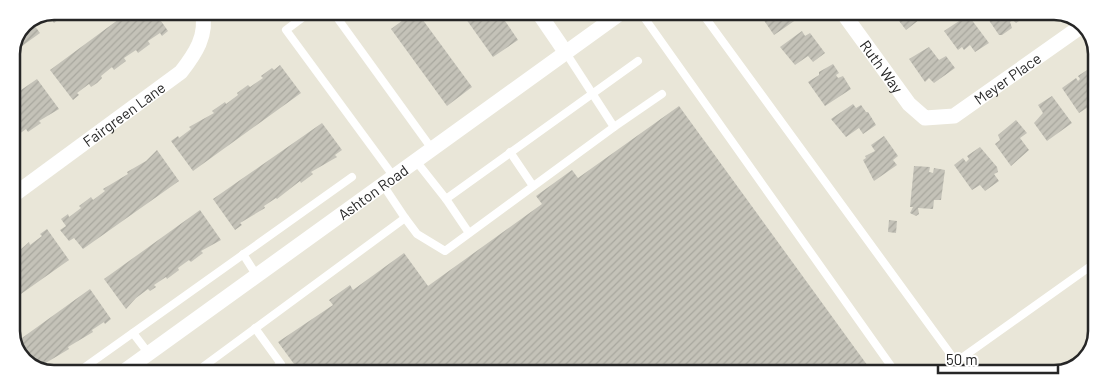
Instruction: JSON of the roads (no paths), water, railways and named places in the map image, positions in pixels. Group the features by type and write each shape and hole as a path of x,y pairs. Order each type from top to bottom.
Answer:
{"street":[{"name":"Fairgreen Lane","path":"20,190 181,72 194,56 202,38 204,20"},
{"path":"543,20 566,53"},
{"name":"Ashton Road","path":"133,365 611,20"},
{"name":"Ruth Way","path":"848,20 909,104 925,118"},
{"name":"Meyer Place","path":"925,118 954,116 1077,29"}],"lane":[{"path":"299,20 286,30 388,181 405,218 417,234 445,251 662,94"},
{"path":"339,20 432,149"},
{"path":"647,20 890,365"},
{"path":"707,20 958,365"},
{"path":"566,53 614,127"},
{"path":"446,199 638,62"},
{"path":"510,152 533,186"},
{"path":"416,161 470,233"},
{"path":"88,365 352,177"},
{"path":"205,365 405,218"},
{"path":"243,254 257,276"},
{"path":"956,362 1088,268"},
{"path":"255,328 281,364 280,365"},
{"path":"133,333 149,354"}]}
